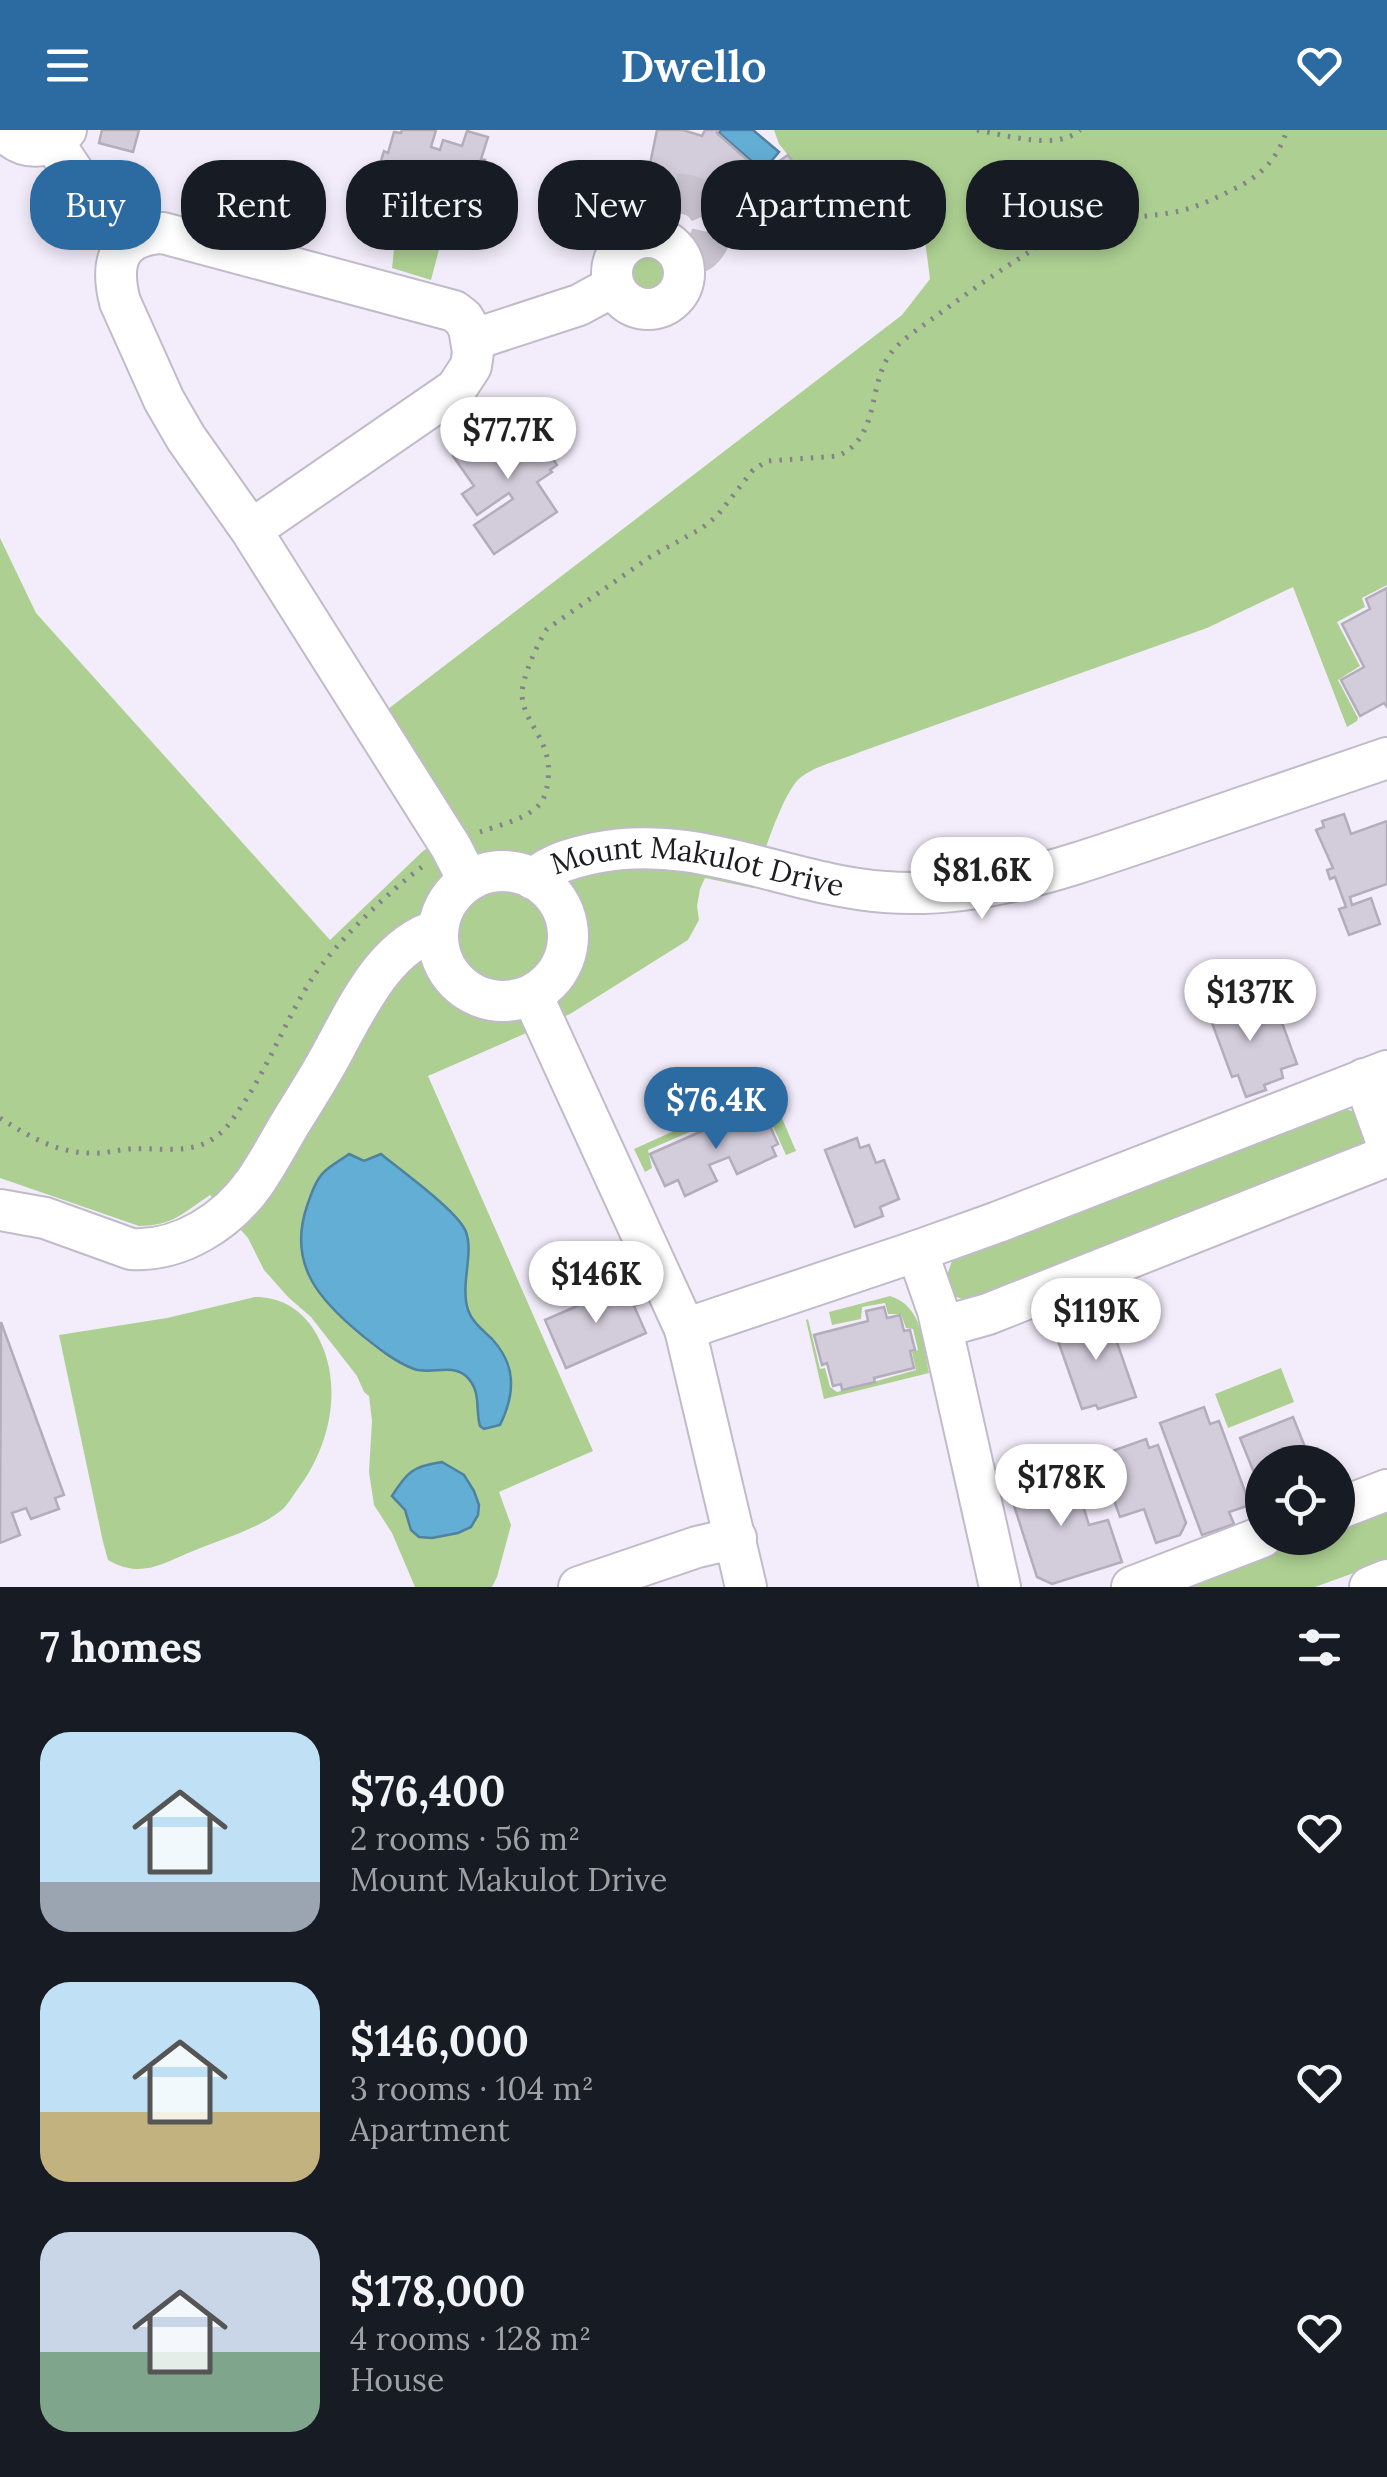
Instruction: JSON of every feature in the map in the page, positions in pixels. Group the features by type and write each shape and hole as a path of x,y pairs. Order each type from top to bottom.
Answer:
{"street":[{"path":"4,130 20,144 43,146 60,136 71,160"},
{"path":"161,233 444,306 463,318 469,328 470,366 456,388 251,530"},
{"path":"123,250 114,271 120,302 164,400 251,530 460,864 451,896 440,916 436,938 441,959 452,978 469,992 489,1000 512,1001 532,995 686,1329 746,1587"},
{"path":"472,340 579,305 614,286"},
{"name":"Mount Makulot Drive","path":"533,879 567,859 613,850 654,848 720,856 884,892 970,888 1061,869 1387,758"},
{"name":"Mount Makulot Drive","path":"460,864 485,873 523,873 543,884 558,900 567,920 569,942 563,964 550,982 532,995"},
{"path":"0,1210 45,1218 131,1249 180,1243 205,1229 254,1184 358,1006 384,970 411,941 438,930"},
{"path":"686,1329 917,1251 1376,1075 1387,1143"},
{"path":"942,1327 988,1314 1387,1156"},
{"path":"917,1251 942,1327 1000,1587"},
{"path":"1355,1502 1387,1490"},
{"path":"580,1587 697,1547 736,1538"},
{"path":"1132,1587 1245,1544"},
{"path":"1370,1587 1387,1580"}],"path":[{"path":"977,130 1055,142 1080,130"},
{"path":"0,1118 58,1149 94,1154 185,1149 214,1139 228,1127 256,1085 312,978 332,952 407,879 460,864 465,838 534,810 544,799 548,758 522,698 522,688 540,638 547,630 650,557 702,528 717,516 753,470 767,461 838,456 846,452 868,424 889,356 902,342 989,278 1058,235 1088,223 1178,211 1208,202 1260,174 1274,160 1288,130"}],"green space":[{"path":"774,130 1387,130 1387,585 1362,598 1365,607 1337,622 1360,666 1338,680 1358,718 1347,727 1293,587 1207,628 821,766 800,778 786,798 753,888 705,878 697,906 699,920 688,940 570,1014 428,1076 593,1451 499,1492 511,1525 492,1587 415,1587 392,1533 374,1505 369,1472 369,1396 311,1317 264,1270 248,1238 210,1195 170,1221 139,1226 0,1178 0,538 36,613 330,940 423,851 458,828 388,709 902,315 930,279 926,250 946,250 946,160 792,160"},
{"path":"395,250 439,250 431,280 392,268"},
{"path":"648,251 662,257 668,271 662,285 648,291 634,285 628,271 634,257"},
{"path":"769,1088 796,1151 786,1155 766,1111 749,1106 648,1150 652,1168 645,1172 634,1149"},
{"path":"1338,1109 1358,1115 1366,1145 972,1302 953,1296 947,1275 953,1258"},
{"path":"890,1296 901,1301 915,1317 929,1373 824,1399 808,1319 820,1369 825,1368 830,1387 837,1392 916,1370 912,1352 918,1350 913,1329 906,1328 901,1314 888,1314 885,1303 862,1307 861,1319 832,1325 829,1312"},
{"path":"255,1297 280,1301 301,1314 323,1347 329,1367 330,1410 319,1453 309,1472 283,1509 252,1528 151,1568 120,1566 108,1560 59,1335 167,1318"},
{"path":"1281,1368 1294,1402 1228,1428 1215,1394"},
{"path":"1387,1511 1387,1561 1315,1587 1178,1587 1267,1555 1355,1555 1355,1523"}],"water":[{"path":"753,130 779,152 772,160 750,160 719,133"},
{"path":"349,1154 364,1161 381,1154 461,1223 469,1250 465,1290 468,1310 500,1349 511,1380 509,1402 500,1425 484,1429 480,1426 476,1394 466,1376 454,1370 414,1369 393,1359 347,1323 311,1280 301,1246 307,1206 321,1176"},
{"path":"442,1462 464,1475 479,1505 478,1515 471,1527 458,1533 419,1537 411,1530 405,1510 392,1496 412,1471"}],"building":[{"path":"102,130 139,130 133,152 99,143"},
{"path":"436,130 431,147 440,150 443,140 462,146 467,131 488,137 481,159 485,160 381,160 384,151 388,153 394,132"},
{"path":"657,130 683,130 702,136 705,130 718,130 747,160 701,160 701,188 681,185 681,160 651,160"},
{"path":"523,415 557,465 537,482 557,512 494,554 474,525 513,499 509,493 477,515 462,494 474,486 453,456 477,440 480,444"},
{"path":"1387,588 1387,707 1384,703 1360,716 1341,680 1364,667 1342,624 1370,609 1366,599"},
{"path":"1344,814 1351,834 1387,821 1387,884 1350,897 1352,905 1371,898 1380,924 1349,935 1339,909 1346,907 1335,877 1330,879 1327,870 1333,868 1316,830 1324,827 1322,821"},
{"path":"1241,991 1254,1026 1280,1017 1297,1064 1281,1069 1283,1078 1264,1085 1266,1090 1246,1097 1238,1075 1232,1077 1205,1004"},
{"path":"750,1110 755,1122 766,1117 778,1144 772,1147 776,1156 737,1174 729,1157 709,1165 717,1181 685,1196 678,1180 665,1186 650,1154"},
{"path":"857,1138 860,1148 869,1145 876,1163 884,1160 899,1199 880,1207 883,1216 855,1227 825,1150"},
{"path":"630,1283 639,1304 634,1306 646,1333 566,1368 545,1320"},
{"path":"884,1307 887,1318 900,1315 904,1331 910,1330 914,1368 842,1390 841,1384 833,1386 814,1335 868,1321 866,1311"},
{"path":"1106,1311 1136,1397 1098,1409 1096,1405 1082,1409 1057,1338 1075,1332 1072,1322"},
{"path":"1,1322 64,1495 55,1498 59,1509 31,1519 26,1508 12,1513 20,1535 0,1543"},
{"path":"1204,1407 1210,1424 1219,1421 1245,1491 1245,1507 1229,1512 1234,1524 1202,1535 1160,1423"},
{"path":"1293,1417 1304,1445 1245,1445 1245,1450 1240,1438"},
{"path":"1146,1439 1149,1448 1158,1445 1186,1523 1180,1535 1156,1543 1144,1509 1120,1517 1098,1456"},
{"path":"1071,1467 1089,1525 1108,1520 1122,1562 1052,1584 1037,1577 1008,1487"}],"tunnel":[{"path":"680,256 701,251 711,235 712,223 704,204 681,194"}]}
